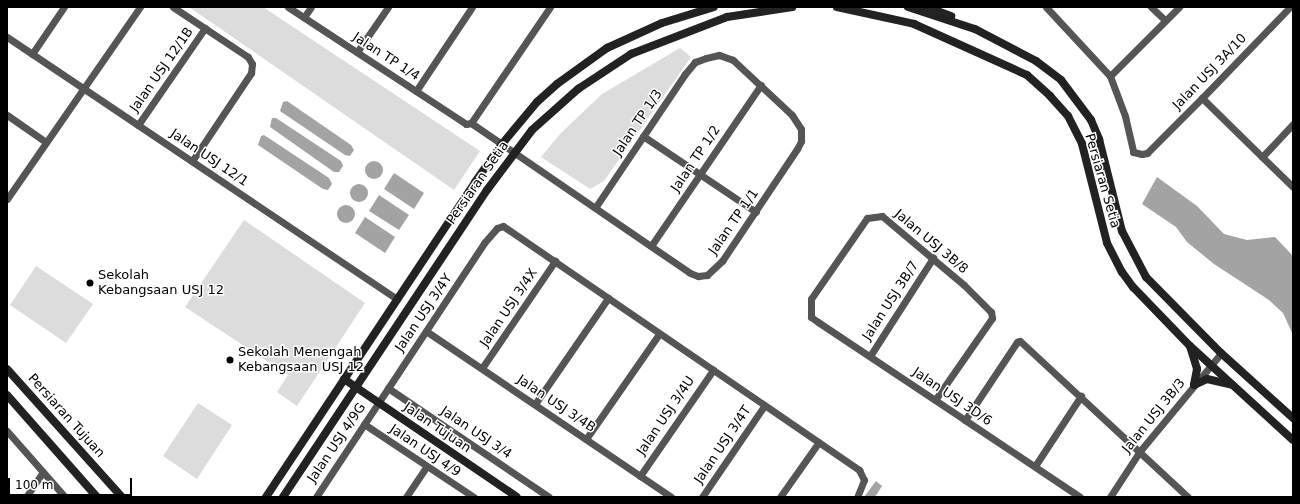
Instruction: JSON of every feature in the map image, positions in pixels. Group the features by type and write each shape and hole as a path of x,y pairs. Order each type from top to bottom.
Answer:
{"main road":[{"path":"685,15 699,7"},
{"name":"Persiaran Setia","path":"266,497 502,144 537,102 607,48 685,15 714,7"},
{"name":"Persiaran Setia","path":"284,497 413,301 514,152 532,130 578,89 631,54 727,17 792,7"},
{"name":"Persiaran Setia","path":"837,7 861,11 921,27 1027,76 1050,96 1068,116 1082,144 1107,243 1122,272 1138,293 1190,346 1293,440"},
{"name":"Persiaran Setia","path":"908,7 975,29 1036,62 1061,80 1091,120 1099,139 1122,231 1136,261 1158,291 1221,354 1293,418"},
{"path":"928,7 975,29"},
{"path":"397,299 407,303 413,301"},
{"path":"1190,346 1197,369 1194,385"},
{"name":"Persiaran Tujuan","path":"7,369 122,497"},
{"name":"Jalan Tujuan","path":"344,379 517,497"},
{"path":"1194,385 1207,379 1234,386"},
{"path":"7,395 97,497"}],"street":[{"path":"32,54 64,7"},
{"path":"7,199 140,7"},
{"path":"173,7 248,57 252,64 251,73 192,161"},
{"name":"Jalan TP 1/4","path":"288,7 466,124 471,123 514,152"},
{"path":"304,17 311,7"},
{"path":"357,52 388,7"},
{"path":"416,91 472,7"},
{"path":"471,123 550,7"},
{"path":"1046,7 1110,76 1178,7"},
{"path":"1151,7 1166,20"},
{"name":"Jalan USJ 3A/10","path":"1110,76 1125,116 1133,152 1147,153 1202,98 1287,8"},
{"name":"Jalan USJ 12/1B","path":"138,125 205,28"},
{"name":"Jalan USJ 12/1","path":"7,37 397,299"},
{"name":"Jalan TP 1/1","path":"514,152 690,273 698,276 707,275 722,262 756,212 797,149 802,135 792,115 734,60 719,55 706,58"},
{"name":"Jalan TP 1/3","path":"595,208 690,67 706,58"},
{"name":"Jalan TP 1/2","path":"651,246 761,85"},
{"path":"1202,98 1293,187"},
{"path":"7,115 46,142"},
{"path":"1262,157 1293,124"},
{"path":"643,136 756,212"},
{"name":"Jalan USJ 3B/8","path":"811,317 811,299 867,218 882,216 933,258 991,312 992,318 935,400"},
{"name":"Jalan USJ 3/4Y","path":"378,403 497,228 504,226 555,261"},
{"name":"Jalan USJ 3B/7","path":"870,356 933,258"},
{"path":"555,261 659,334 859,470 864,480 857,497"},
{"name":"Jalan USJ 3/4X","path":"482,368 555,261"},
{"path":"534,404 608,298"},
{"name":"Jalan USJ 3D/6","path":"811,317 1080,497"},
{"name":"Jalan USJ 3/4B","path":"426,331 671,497"},
{"path":"586,439 659,334"},
{"path":"965,420 1017,342 1023,343 1188,497"},
{"name":"Jalan USJ 3B/3","path":"1110,497 1140,451 1221,354"},
{"name":"Jalan USJ 3/4U","path":"640,476 712,370"},
{"name":"Jalan USJ 3/4","path":"388,388 549,497"},
{"path":"1035,466 1081,396"},
{"name":"Jalan USJ 4/9G","path":"316,497 378,403"},
{"name":"Jalan USJ 3/4T","path":"702,497 764,406"},
{"name":"Jalan USJ 4/9","path":"364,424 474,497"},
{"path":"7,431 65,497"},
{"path":"780,497 819,442"},
{"path":"406,497 427,466"},
{"path":"26,497 43,472"}],"shaded area":[{"path":"189,7 263,7 480,151 454,190"},
{"path":"680,48 691,57 604,181 590,189 541,157 560,134 602,94"},
{"path":"287,101 351,145 354,150 350,156 345,155 280,111 283,102"},
{"path":"272,118 276,118 341,161 343,166 339,172 334,172 270,127"},
{"path":"264,135 329,178 332,184 328,190 323,189 258,145 261,136"},
{"path":"374,161 380,164 383,170 380,176 374,179 368,176 365,170 368,164"},
{"path":"394,173 424,193 414,209 384,189"},
{"path":"1157,177 1197,206 1224,234 1247,240 1275,237 1293,256 1293,335 1283,313 1269,300 1214,264 1187,242 1176,227 1142,204"},
{"path":"359,184 365,187 368,193 365,199 359,202 353,199 350,193 353,187"},
{"path":"379,195 409,215 399,230 369,211"},
{"path":"346,205 352,208 355,214 352,220 346,223 340,220 337,214 340,208"},
{"path":"365,217 395,237 385,253 355,233"},
{"path":"244,220 365,303 297,406 277,392 288,375 185,307"},
{"path":"36,266 93,304 66,343 10,305"},
{"path":"198,403 232,425 197,479 163,456"},
{"path":"876,481 882,486 875,497 864,497"}],"place":[{"name":"Sekolah Kebangsaan USJ 12","path":"90,283"},
{"name":"Sekolah Menengah Kebangsaan USJ 12","path":"230,360"}]}
